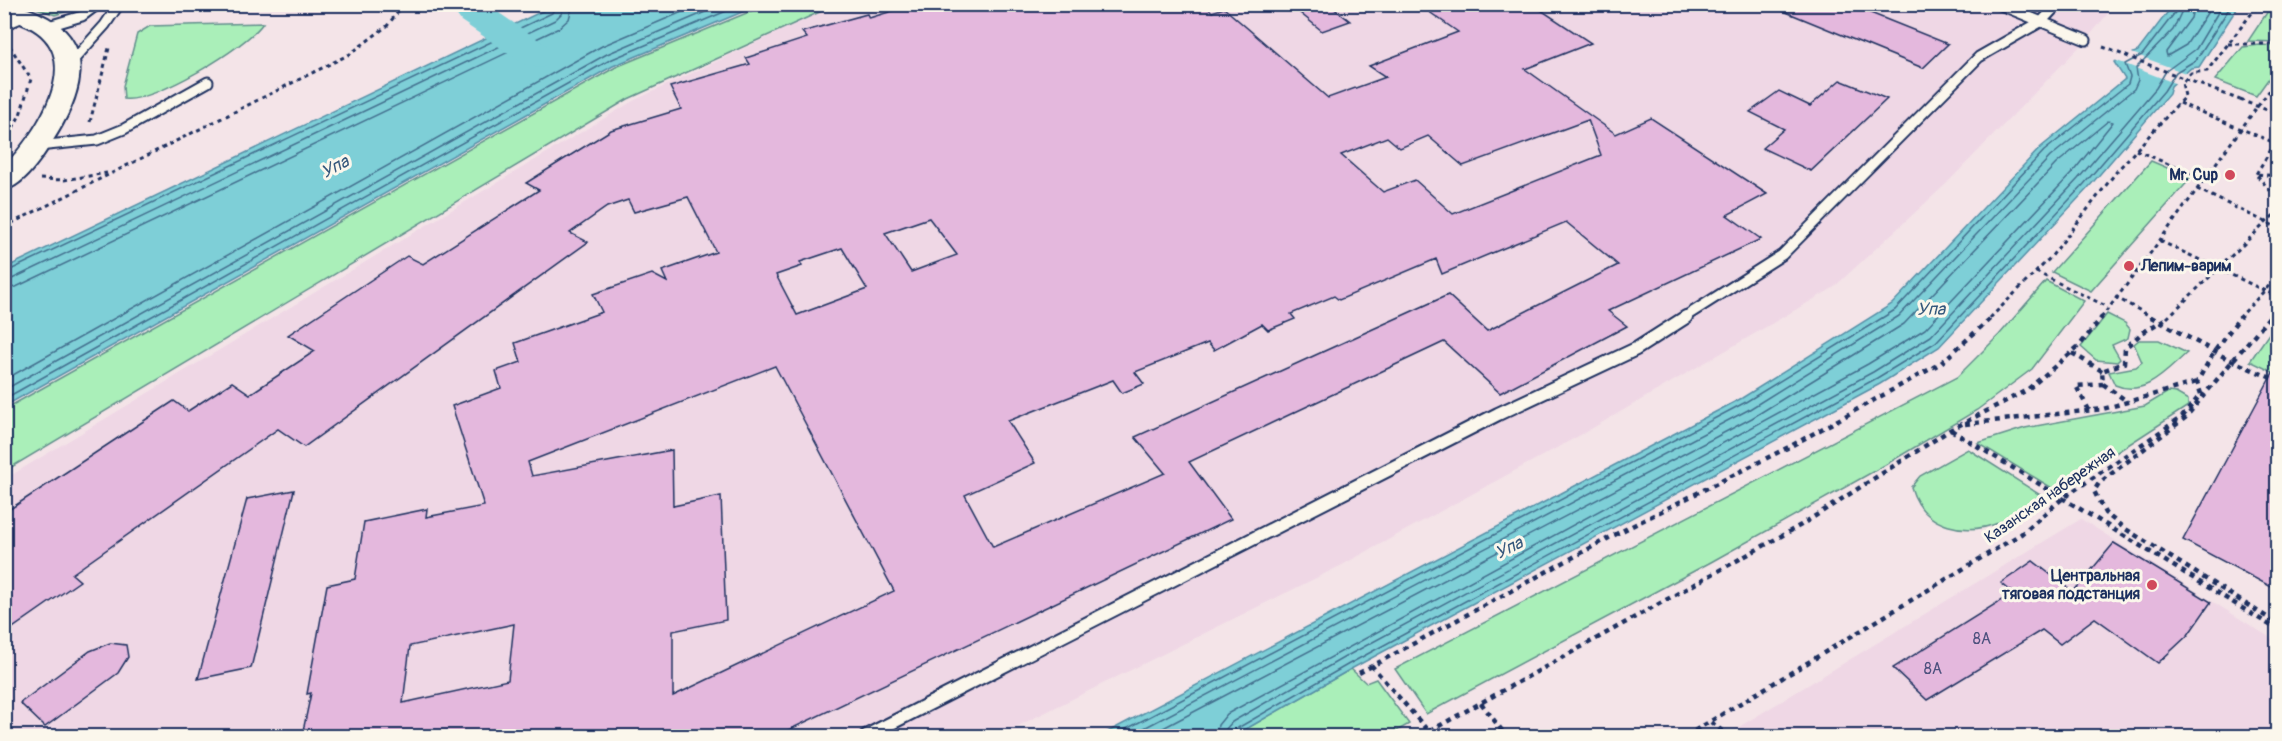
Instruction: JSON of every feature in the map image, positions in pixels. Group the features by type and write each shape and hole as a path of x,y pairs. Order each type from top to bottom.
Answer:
{"main road":[{"path":"11,176 38,146 62,100 68,66 65,51 57,38 20,19"}],"lane":[{"path":"20,19 82,16 98,4"},
{"path":"68,66 105,25 119,4"},
{"path":"1998,4 2086,40"},
{"path":"866,736 1498,414 1636,349 1782,255 1979,57 2042,21 2058,4"},
{"path":"38,146 98,140 124,129 208,82"}],"path":[{"path":"4,227 350,54 377,36 399,14 404,4"},
{"path":"1359,673 1620,532 1789,447 1941,363 1965,344 2051,257 2136,150 2185,96 2182,83 2191,73 2207,71 2259,4"},
{"path":"4,39 31,80 20,115 4,142"},
{"path":"2227,44 2277,44"},
{"path":"2103,47 2277,114"},
{"path":"1421,736 1801,525 1950,430 2027,390 2080,345 2160,241 2277,79"},
{"path":"2179,103 2275,143 2256,174"},
{"path":"2136,150 2203,179"},
{"path":"11,176 64,180 113,172"},
{"path":"2256,174 2277,176"},
{"path":"2256,174 2277,200"},
{"path":"2196,189 2277,228"},
{"path":"2102,371 2124,363 2125,348 2142,333 2162,323 2277,211"},
{"path":"2160,241 2277,297"},
{"path":"2036,272 2108,307"},
{"name":"Казанская набережная","path":"1686,736 2021,534 2063,498 2182,417 2201,394 2197,382 2214,351 2242,310 2277,276"},
{"path":"2115,297 2214,351 2277,381"},
{"path":"2277,306 2185,418 2099,483 2094,491 2105,513 2124,528 2277,624"},
{"path":"2072,353 2102,371"},
{"path":"2102,371 2103,384"},
{"path":"1960,425 2089,410 2128,402 2197,382"},
{"path":"2089,410 2076,387 2103,384 2128,402"},
{"path":"1950,430 2277,630"},
{"path":"1371,665 1429,732"},
{"path":"1481,703 1506,736"},
{"path":"1711,722 1728,736"}],"shaded area":[{"path":"835,5 2115,5 2086,40 1946,184 1833,288 1584,433 1342,565 998,736 5,736 5,479 633,101"},
{"path":"2081,519 2277,642 2277,736 1724,736"}],"green space":[{"path":"28,5 87,5 55,15"},
{"path":"766,5 835,5 628,99 5,471 5,409 616,67"},
{"path":"2272,5 2277,5 2277,42 2248,41"},
{"path":"263,23 238,46 198,72 155,93 124,99 123,86 137,34 150,26"},
{"path":"2277,46 2277,67 2256,96 2215,80 2243,47"},
{"path":"2151,161 2191,178 2091,291 2052,272"},
{"path":"2046,281 2084,301 2032,369 1977,410 1885,465 1711,562 1426,714 1395,669 1957,377 1999,335"},
{"path":"2107,314 2125,323 2130,329 2128,338 2112,345 2120,359 2117,362 2096,360 2081,347"},
{"path":"2277,322 2277,374 2250,361"},
{"path":"2139,340 2159,340 2187,353 2154,381 2145,385 2126,388 2115,385 2109,372 2136,367 2142,362 2134,344"},
{"path":"2168,392 2176,393 2188,400 2188,406 2057,491 1978,443 2025,428 2145,406"},
{"path":"1968,449 2045,498 2014,516 1989,526 1961,528 1948,526 1936,520 1925,512 1911,487 1920,476"},
{"path":"1351,669 1366,683 1376,679 1409,724 1388,736 1234,736"}],"water":[{"name":"Упа","path":"555,5 759,5 613,66 5,406 5,268"},
{"name":"Упа","path":"2173,5 2239,5 2199,67 2191,68 2171,86 2169,94 2088,188 1939,347 1880,384 1351,669 1234,736 1100,736 1742,398 1892,304 2041,147 2125,79 2114,62 2138,51"}],"pier":[{"path":"2129,52 2188,74 2177,84 2112,59"}],"building":[{"path":"943,4 1204,4 1212,12 1224,8 1328,98 1386,77 1369,66 1458,32 1418,4 1532,4 1591,43 1525,69 1616,134 1651,118 1767,194 1727,215 1761,239 1608,311 1627,326 1500,393 1444,342 1189,462 1231,519 776,736 302,736 311,693 307,694 327,585 355,579 364,522 427,509 426,517 484,506 452,406 501,388 496,371 521,362 515,343 602,312 593,294 652,274 667,282 662,271 716,252 688,197 634,212 628,200 607,207 570,233 588,242 304,447 278,429 72,574 80,581 4,634 4,513 174,401 188,411 232,382 250,394 315,351 288,335 407,256 423,264 539,190 526,183 611,130 681,109 670,87 750,64 746,58 807,38 802,32 867,14 869,18 912,5 918,12","holes":["1588,120 1601,155 1453,214 1415,180 1383,192 1341,155 1387,137 1400,148 1428,136 1463,166","929,218 957,255 911,272 885,233","1566,222 1618,265 1487,331 1448,295 1135,437 1165,473 993,547 965,495 1035,463 1008,421 1113,380 1122,393 1144,384 1135,372 1208,343 1214,350 1262,324 1268,330 1295,319 1291,314 1334,296 1339,300 1436,259 1442,274","842,248 867,289 797,315 776,275 802,266 800,262","775,366 894,591 673,696 673,631 726,620 721,496 673,506 672,450 532,476 528,462","514,624 508,680 403,703 410,646"]},
{"path":"1289,4 1328,4 1350,21 1322,31"},
{"path":"1848,4 1948,44 1923,68 1769,5"},
{"path":"1840,80 1887,99 1811,171 1762,148 1784,129 1750,112 1779,91 1810,106"},
{"path":"2277,365 2277,590 2183,540"},
{"path":"294,490 251,668 198,679 247,499"},
{"path":"2114,543 2211,602 2188,635 2158,663 2095,618 2060,644 2042,630 1927,700 1893,668 2013,593 2001,583 2033,561 2073,592"},
{"path":"110,643 126,645 128,657 118,673 45,727 20,703 90,651"}],"waterway":[{"path":"467,4 474,13 539,57"}],"place":[{"name":"Mr. Cup","path":"2230,175"},
{"name":"Лепим-варим","path":"2129,266"},
{"name":"Центральная тяговая подстанция","path":"2152,585"}]}
